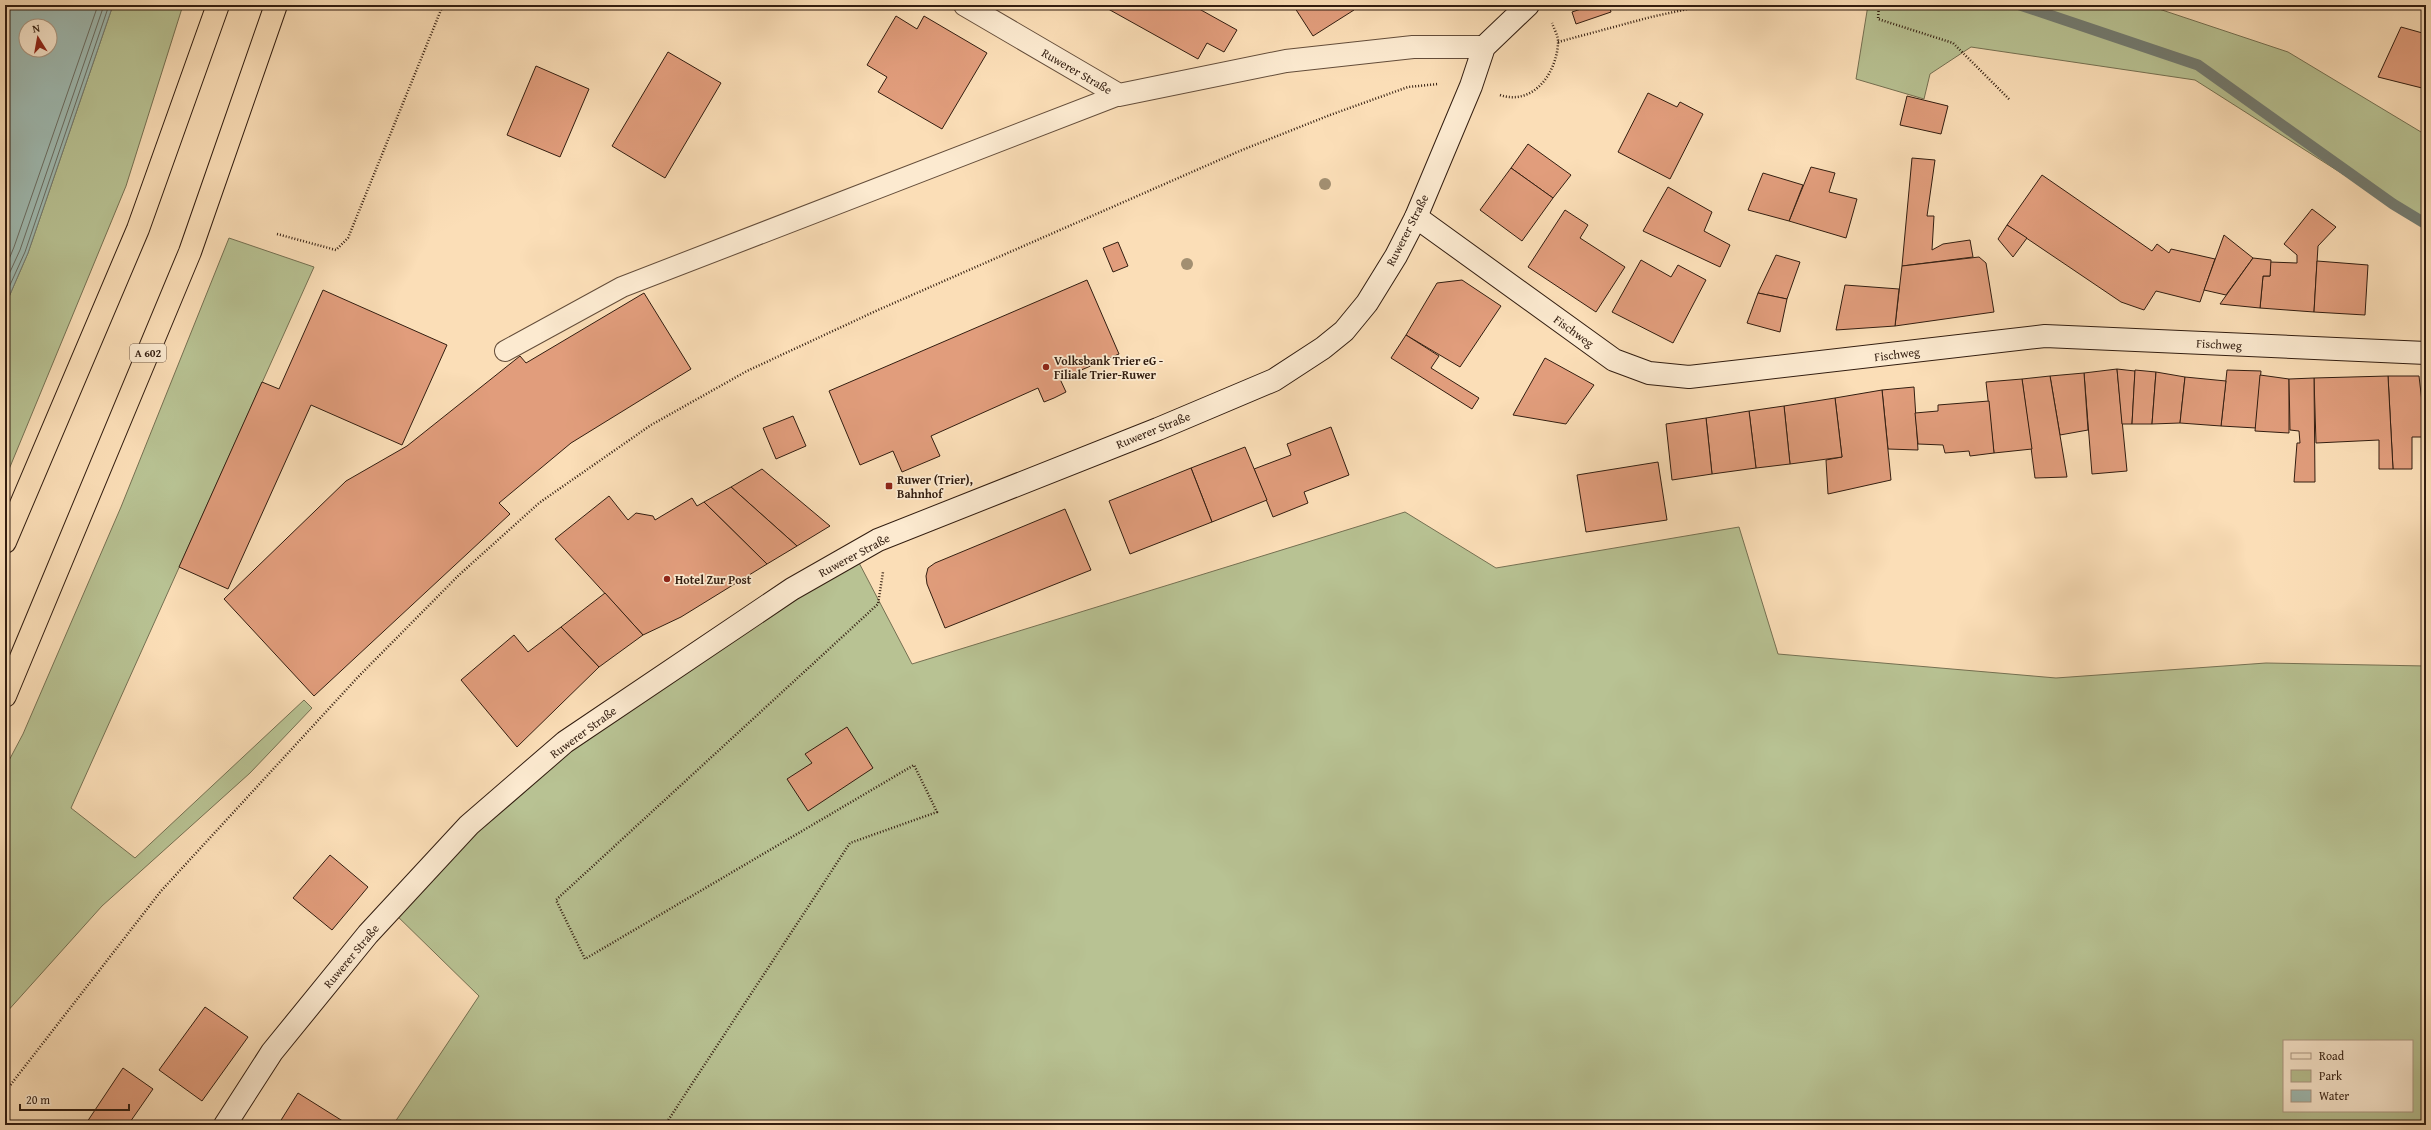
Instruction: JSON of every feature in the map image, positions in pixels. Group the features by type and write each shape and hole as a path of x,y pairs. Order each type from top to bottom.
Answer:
{"highway":[{"path":"5,542 138,229 218,5"},
{"name":"A 602","path":"5,696 190,252 276,5"}],"main road":[{"name":"Ruwerer Straße","path":"965,5 1119,95 1286,61 1413,47 1484,47"},
{"name":"Ruwerer Straße","path":"225,1125 272,1052 368,934 470,825 565,742 792,589 878,540 1158,429 1274,380 1323,348 1344,331 1367,303 1396,256 1416,217 1471,86 1484,47 1528,5"},
{"name":"Fischweg","path":"1416,217 1614,360 1649,373 1689,377 2045,336 2426,353"}],"lane":[{"path":"505,351 622,286 1119,95"}],"path":[{"path":"277,234 336,250 348,238 443,5"},
{"path":"1558,42 1651,17 1706,5"},
{"path":"1879,5 1878,20 1953,43 2010,100"},
{"path":"5,1092 161,891 358,677 459,575 538,503 651,425 747,371 878,310 1242,150 1408,86"},
{"path":"665,1125 850,843 937,812 914,765 585,959 556,900 878,604 884,576 878,540"}],"green space":[{"path":"113,5 183,5 126,186 5,479 5,306 28,253"},
{"path":"1868,5 2147,5 2288,52 2426,135 2426,227 2195,80 1971,47 1930,74 1924,99 1856,79"},
{"path":"229,238 314,267 71,808 135,858 304,700 312,708 250,773 102,906 5,1014 5,768 23,734 121,507"},
{"path":"1405,512 1496,568 1739,527 1778,654 2056,678 2266,663 2426,666 2426,1125 393,1125 479,996 392,911 563,743 857,559 912,664"}],"water":[{"path":"5,5 113,5 28,253 5,306"}],"building":[{"path":"1101,5 1192,5 1237,30 1224,52 1207,43 1198,59"},
{"path":"1293,5 1351,5 1354,10 1313,36"},
{"path":"1593,5 1609,5 1611,12 1576,24 1572,12"},
{"path":"896,16 917,29 924,16 987,53 942,129 878,92 887,77 867,65"},
{"path":"2401,27 2426,34 2426,89 2378,77"},
{"path":"668,52 721,83 665,178 612,146"},
{"path":"536,66 589,89 560,157 507,135"},
{"path":"1648,93 1677,107 1680,102 1703,114 1670,179 1618,152"},
{"path":"1907,96 1948,106 1941,134 1900,125"},
{"path":"1528,144 1571,175 1553,198 1511,168"},
{"path":"1912,158 1935,160 1927,216 1934,216 1932,250 1943,244 1970,240 1973,257 1902,266"},
{"path":"1811,167 1835,173 1829,192 1857,199 1846,238 1789,221"},
{"path":"1511,168 1553,198 1522,241 1480,210"},
{"path":"1763,173 1803,185 1789,221 1748,210"},
{"path":"2042,175 2152,251 2157,244 2169,253 2171,249 2215,259 2200,302 2156,291 2144,310 2121,302 2007,225"},
{"path":"1668,187 1712,212 1704,231 1730,245 1720,267 1643,231"},
{"path":"2312,209 2336,227 2318,246 2314,312 2260,308 2263,276 2270,276 2270,262 2297,263 2297,255 2284,244"},
{"path":"1565,210 1588,225 1580,238 1625,267 1596,312 1528,267"},
{"path":"2007,225 2027,238 2013,257 1998,239"},
{"path":"2224,235 2253,258 2226,295 2204,290"},
{"path":"1118,242 1128,266 1113,272 1103,248"},
{"path":"1776,255 1800,262 1787,299 1758,293"},
{"path":"1979,257 1986,263 1994,312 1895,326 1902,266"},
{"path":"2253,258 2271,260 2270,276 2263,276 2260,308 2220,304"},
{"path":"1641,260 1671,277 1678,265 1706,280 1673,343 1612,312"},
{"path":"2317,261 2368,265 2365,315 2314,312"},
{"path":"1087,280 1119,354 1060,379 1066,392 1054,398 1044,402 1038,388 931,436 940,456 902,472 893,451 860,465 829,391"},
{"path":"1462,280 1501,306 1460,367 1406,335 1437,283"},
{"path":"1845,285 1899,289 1895,326 1836,330"},
{"path":"323,290 447,345 402,445 311,405 228,589 179,567 262,382 279,389"},
{"path":"644,293 691,369 571,443 499,503 510,514 314,696 224,599 346,481 407,446 520,356 526,363"},
{"path":"1758,293 1787,299 1780,332 1747,323"},
{"path":"1406,335 1439,356 1431,368 1479,398 1472,409 1391,358"},
{"path":"1545,358 1594,385 1566,424 1513,415"},
{"path":"2117,369 2127,471 2092,474 2084,373"},
{"path":"2117,369 2135,371 2132,424 2122,424"},
{"path":"2135,370 2156,372 2152,424 2132,424"},
{"path":"2227,370 2261,371 2256,428 2221,426"},
{"path":"2156,372 2185,377 2180,423 2152,424"},
{"path":"2084,373 2088,430 2060,435 2050,376"},
{"path":"2260,375 2289,379 2289,433 2255,431"},
{"path":"2050,376 2067,477 2035,478 2022,379"},
{"path":"2388,376 2419,376 2426,437 2412,437 2412,469 2393,469"},
{"path":"2388,376 2393,469 2379,469 2379,440 2316,443 2314,378"},
{"path":"2185,377 2226,381 2221,426 2180,423"},
{"path":"2314,378 2315,482 2294,482 2297,443 2300,443 2299,431 2290,430 2289,379"},
{"path":"2022,379 2032,449 1994,453 1986,382"},
{"path":"1914,387 1918,450 1888,449 1882,390"},
{"path":"1882,390 1891,480 1828,494 1826,460 1842,457 1835,398"},
{"path":"1835,398 1842,457 1790,464 1784,406"},
{"path":"1989,401 1994,453 1970,456 1969,451 1945,453 1943,445 1918,444 1915,413 1938,411 1938,405"},
{"path":"1784,406 1790,464 1756,468 1749,411"},
{"path":"1749,411 1756,468 1712,474 1706,418"},
{"path":"793,416 806,446 776,459 763,428"},
{"path":"1706,418 1712,474 1672,480 1666,424"},
{"path":"1331,427 1349,475 1304,492 1308,503 1273,517 1254,469 1291,455 1287,444"},
{"path":"1245,447 1267,500 1212,522 1191,468"},
{"path":"1658,462 1667,520 1586,532 1577,475"},
{"path":"1191,468 1212,522 1130,554 1109,501"},
{"path":"762,469 830,526 797,546 731,487"},
{"path":"731,487 797,546 767,564 704,502"},
{"name":"Hotel Zur Post","path":"609,496 628,520 636,513 653,516 655,520 692,498 697,506 704,502 767,564 681,617 643,635 555,539"},
{"path":"1065,509 1091,570 945,628 927,584 926,576 928,568 935,563"},
{"path":"605,593 643,635 599,667 561,627"},
{"path":"561,627 599,667 517,747 461,680 514,635 528,652"},
{"path":"847,727 873,768 808,811 787,779 812,763 805,754"},
{"path":"330,855 368,887 332,930 293,898"},
{"path":"205,1007 248,1037 202,1101 159,1070"},
{"path":"123,1068 153,1089 128,1125 85,1125"},
{"path":"298,1093 349,1125 278,1125"}],"waterway":[{"path":"2020,5 2198,65 2393,204 2426,224"}],"place":[{"name":"Volksbank Trier eG - Filiale Trier-Ruwer","path":"1046,367"},
{"name":"Ruwer (Trier), Bahnhof","path":"889,486"},
{"name":"Hotel Zur Post","path":"667,579"}]}
